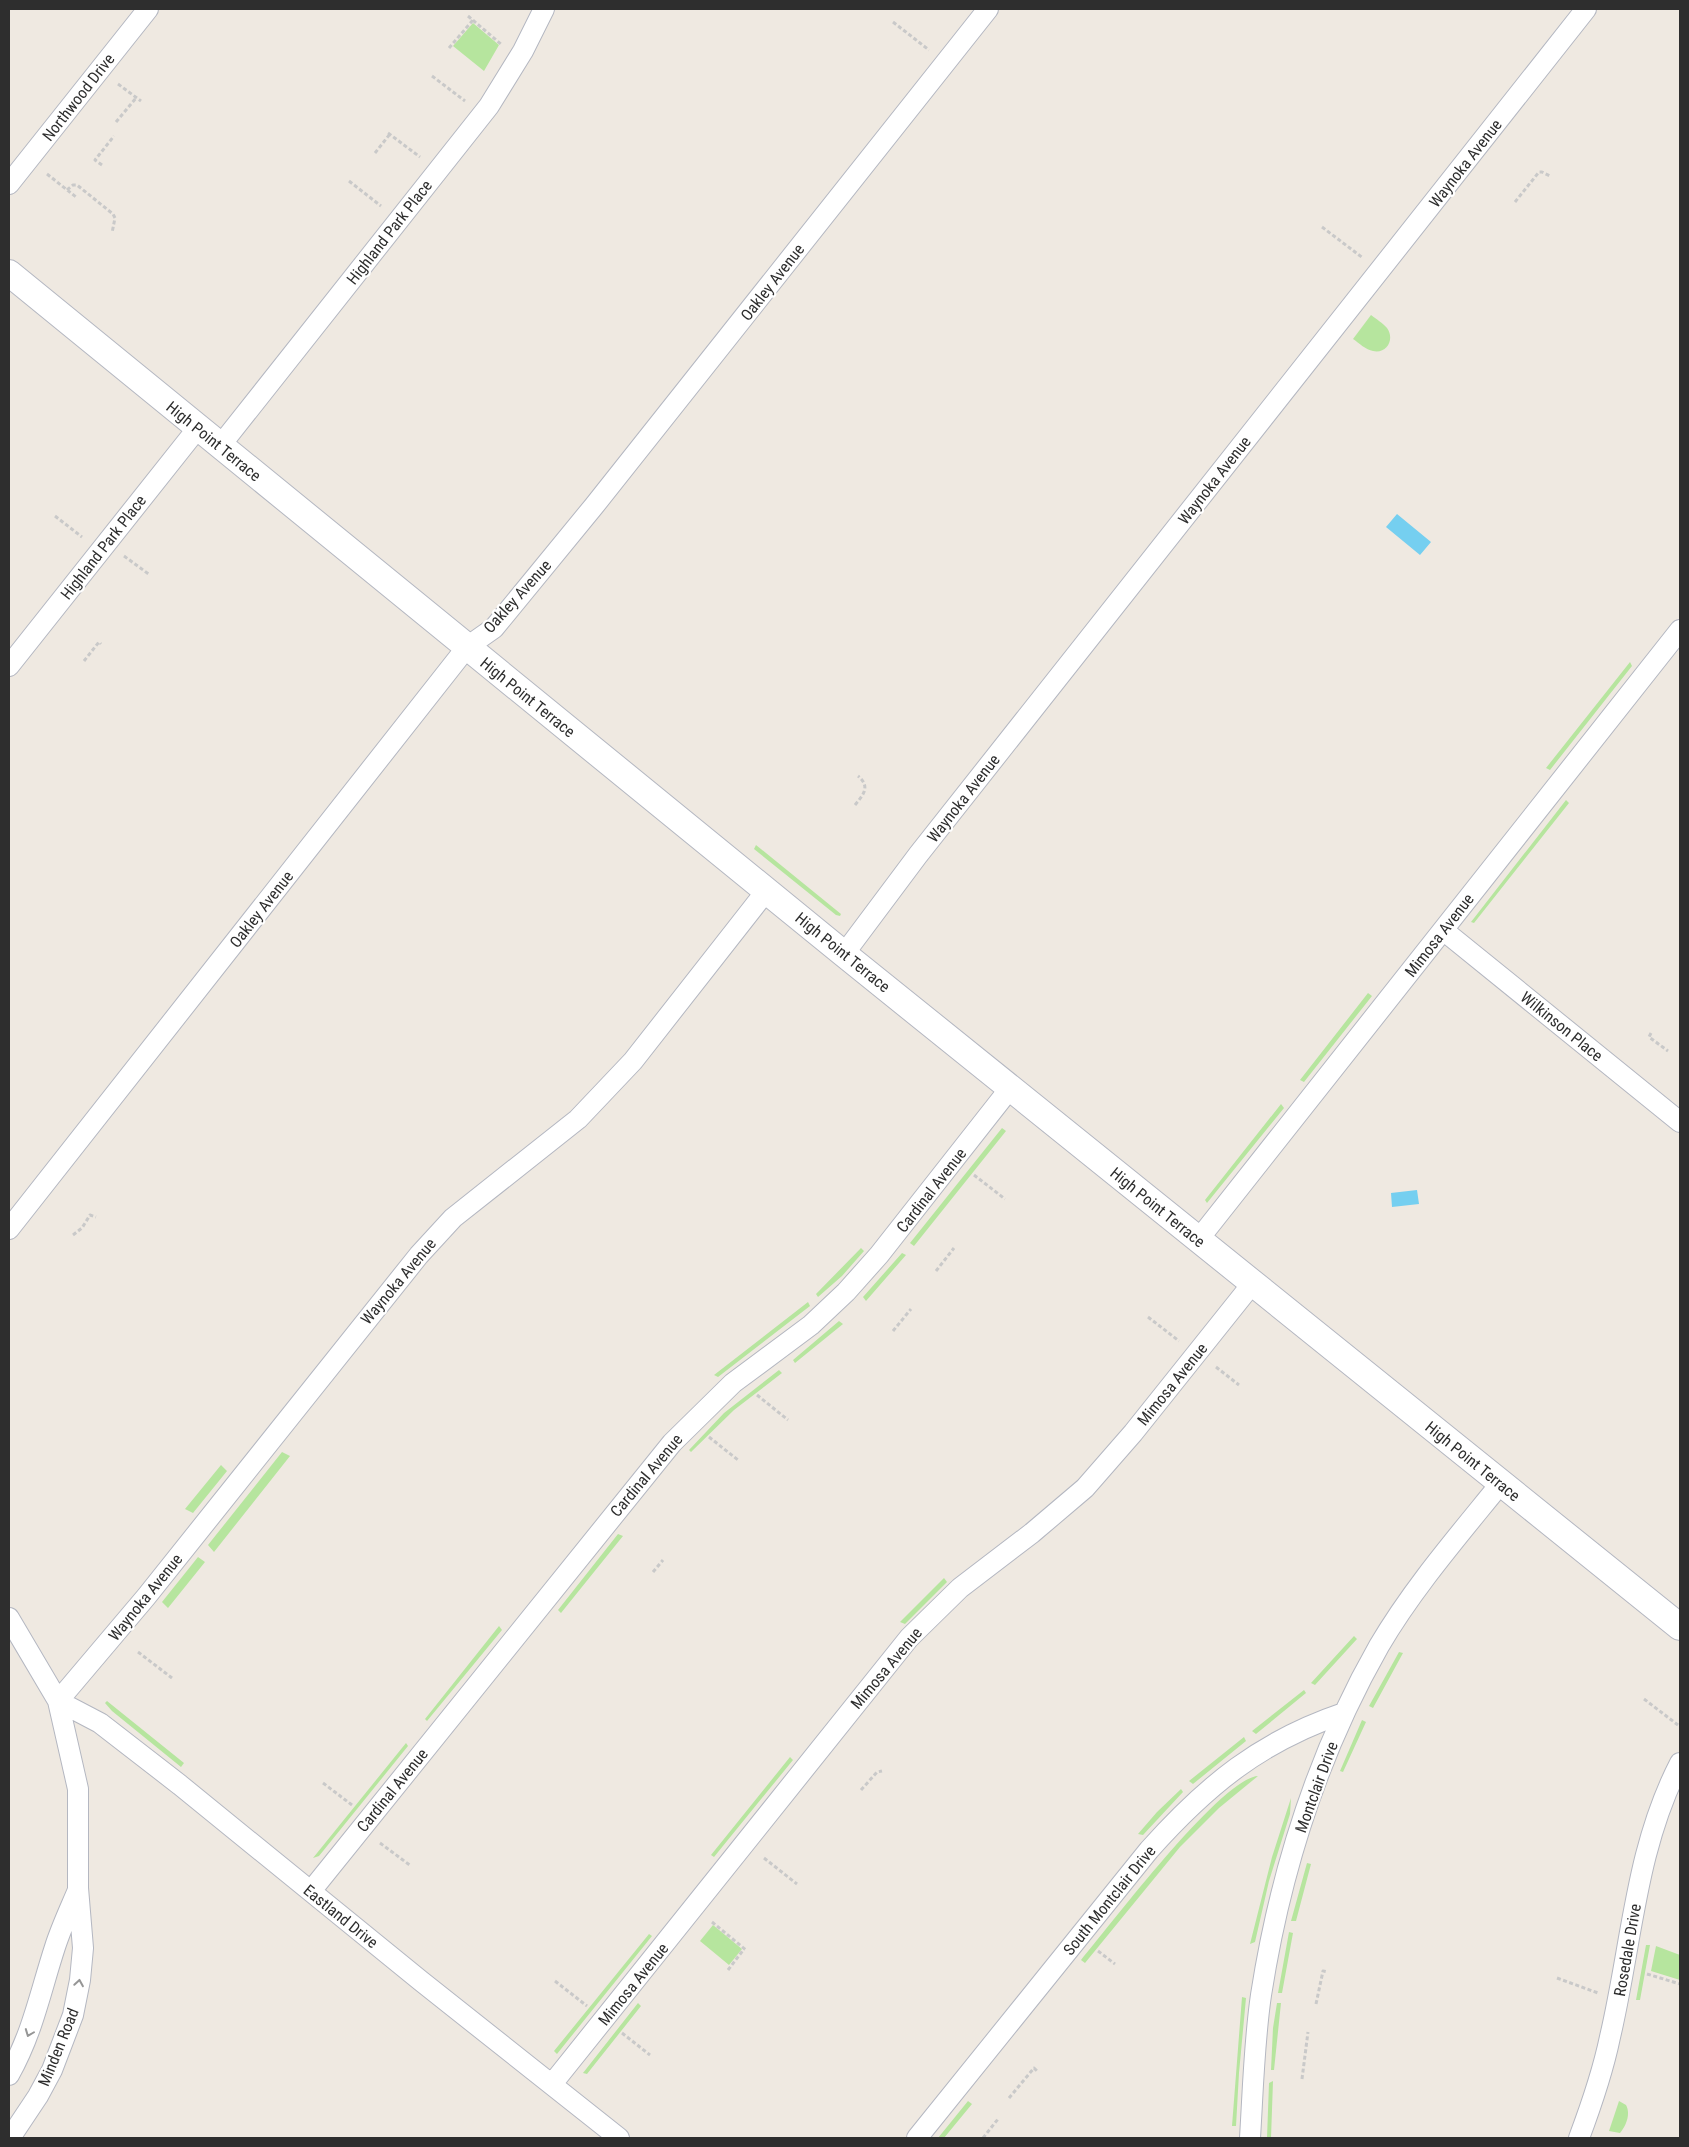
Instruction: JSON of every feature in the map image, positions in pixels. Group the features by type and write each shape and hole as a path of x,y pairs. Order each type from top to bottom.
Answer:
{"street":[{"name":"Northwood Drive","path":"9,184 148,9"},
{"name":"Highland Park Place","path":"220,446 489,106 523,52 544,9"},
{"name":"Oakley Avenue","path":"9,1229 467,647 494,628 594,506 988,9"},
{"name":"Waynoka Avenue","path":"844,954 924,847 1586,9"},
{"name":"High Point Terrace","path":"9,273 844,954 1680,1627"},
{"name":"Highland Park Place","path":"9,666 197,428"},
{"name":"Mimosa Avenue","path":"1198,1240 1443,930 1673,653 1680,630"},
{"name":"Waynoka Avenue","path":"58,1701 151,1590 419,1255 453,1218 584,1112 633,1061 767,890"},
{"name":"Wilkinson Place","path":"1443,930 1680,1122"},
{"name":"Cardinal Avenue","path":"311,1891 672,1443 728,1388 811,1325 846,1292 879,1255 1011,1087"},
{"name":"Mimosa Avenue","path":"552,2084 909,1638 960,1588 1032,1533 1085,1488 1133,1433 1252,1284"},
{"name":"Montclair Drive","path":"1250,2138 1256,2035 1274,1924 1291,1858 1310,1799 1344,1713 1379,1647 1415,1592 1501,1483"},
{"path":"9,1618 58,1701"},
{"name":"Minden Road","path":"10,2138 38,2096 52,2070 73,2015 80,1980 83,1948 78,1888 78,1789 58,1701"},
{"name":"Eastland Drive","path":"58,1701 100,1723 619,2138"},
{"name":"South Montclair Drive","path":"917,2138 1143,1857 1181,1815 1226,1776 1263,1749 1309,1726 1344,1713"},
{"name":"Rosedale Drive","path":"1578,2138 1610,2039 1638,1889 1653,1825 1680,1763"},
{"name":"Minden Road","path":"9,2075 27,2038 55,1947 78,1888"}],"path":[{"path":"468,16 503,46"},
{"path":"449,48 473,20"},
{"path":"893,22 931,52"},
{"path":"432,76 465,101"},
{"path":"118,84 141,101"},
{"path":"116,122 136,98"},
{"path":"375,153 389,133 420,157"},
{"path":"102,166 95,160 114,136"},
{"path":"1515,202 1539,172 1550,176"},
{"path":"47,174 76,197"},
{"path":"349,181 381,206"},
{"path":"67,190 73,185 78,185 113,214 115,218 112,233"},
{"path":"1322,226 1365,260"},
{"path":"55,516 82,537"},
{"path":"124,556 150,575"},
{"path":"84,661 99,642 101,644"},
{"path":"855,805 866,789 866,784 858,776"},
{"path":"1652,1033 1649,1037 1668,1051"},
{"path":"974,1175 1005,1199"},
{"path":"73,1235 85,1224 90,1215 96,1217"},
{"path":"936,1271 954,1248"},
{"path":"893,1331 911,1309"},
{"path":"1148,1317 1179,1341"},
{"path":"1216,1367 1239,1385"},
{"path":"757,1395 788,1420"},
{"path":"709,1437 738,1460"},
{"path":"653,1572 663,1560"},
{"path":"138,1652 172,1678"},
{"path":"1644,1699 1678,1725"},
{"path":"861,1790 877,1772 882,1771"},
{"path":"323,1783 352,1806"},
{"path":"380,1842 411,1866"},
{"path":"764,1858 797,1884"},
{"path":"712,1922 745,1949 728,1970"},
{"path":"1098,1951 1115,1964"},
{"path":"1316,2004 1323,1972 1328,1972"},
{"path":"1647,1974 1680,1984"},
{"path":"1557,1978 1598,1993"},
{"path":"555,1981 587,2006"},
{"path":"1302,2079 1308,2032"},
{"path":"622,2033 650,2055"},
{"path":"1009,2098 1034,2068 1038,2072"},
{"path":"983,2138 998,2119"}],"green space":[{"path":"473,23 499,45 484,71 453,46"},
{"path":"1371,315 1387,328 1389,332 1390,341 1386,348 1382,350 1373,351 1353,339"},
{"path":"1630,662 1632,666 1550,770 1546,768"},
{"path":"1566,800 1569,803 1474,923 1471,922"},
{"path":"756,845 841,914 840,916 836,915 754,849"},
{"path":"1368,993 1372,996 1304,1082 1300,1080"},
{"path":"1281,1104 1284,1108 1207,1203 1205,1200"},
{"path":"1002,1128 1006,1131 914,1246 910,1243"},
{"path":"861,1248 864,1251 842,1276 818,1297 816,1294"},
{"path":"902,1253 906,1255 866,1301 863,1297"},
{"path":"808,1302 810,1306 718,1377 714,1375"},
{"path":"839,1321 843,1324 795,1363 793,1360"},
{"path":"779,1370 782,1373 734,1410 691,1452 689,1450 724,1413"},
{"path":"282,1452 290,1456 214,1552 208,1545"},
{"path":"221,1465 227,1471 193,1513 185,1509"},
{"path":"618,1534 623,1536 561,1613 558,1610"},
{"path":"198,1557 205,1562 168,1608 162,1602"},
{"path":"944,1578 947,1582 905,1624 900,1622"},
{"path":"499,1626 502,1630 427,1721 425,1719"},
{"path":"1354,1636 1357,1639 1315,1685 1311,1683"},
{"path":"1399,1652 1403,1653 1373,1708 1369,1706"},
{"path":"1304,1690 1306,1693 1256,1734 1252,1731"},
{"path":"107,1701 184,1763 181,1767 112,1711 105,1703"},
{"path":"1362,1720 1366,1722 1343,1772 1340,1771"},
{"path":"1244,1737 1246,1741 1193,1784 1189,1781"},
{"path":"406,1743 408,1746 319,1856 313,1858"},
{"path":"790,1757 793,1760 714,1857 711,1855"},
{"path":"1258,1776 1219,1808 1180,1847 1085,1963 1081,1960 1193,1826 1241,1783"},
{"path":"1181,1789 1183,1792 1143,1835 1138,1834 1157,1812"},
{"path":"1291,1798 1290,1814 1269,1881 1255,1942 1250,1944 1272,1857"},
{"path":"1307,1863 1311,1864 1296,1921 1291,1921"},
{"path":"713,1925 742,1949 729,1965 700,1941"},
{"path":"1289,1932 1293,1933 1282,1993 1278,1993"},
{"path":"649,1934 652,1936 557,2054 554,2051"},
{"path":"1646,1945 1650,1945 1640,2000 1636,2000"},
{"path":"1656,1946 1680,1955 1680,1980 1651,1971"},
{"path":"1242,1997 1246,1998 1236,2126 1232,2126"},
{"path":"638,2003 641,2006 587,2074 583,2073"},
{"path":"1277,2003 1281,2003 1274,2070 1271,2070 1273,2028"},
{"path":"1273,2081 1271,2138 1267,2138 1269,2083"},
{"path":"968,2101 972,2104 944,2138 938,2138"},
{"path":"1619,2101 1626,2105 1628,2112 1626,2123 1620,2133 1609,2131"}],"water":[{"path":"1397,514 1431,542 1420,555 1386,527"},
{"path":"1417,1190 1419,1204 1392,1207 1391,1193"}]}
